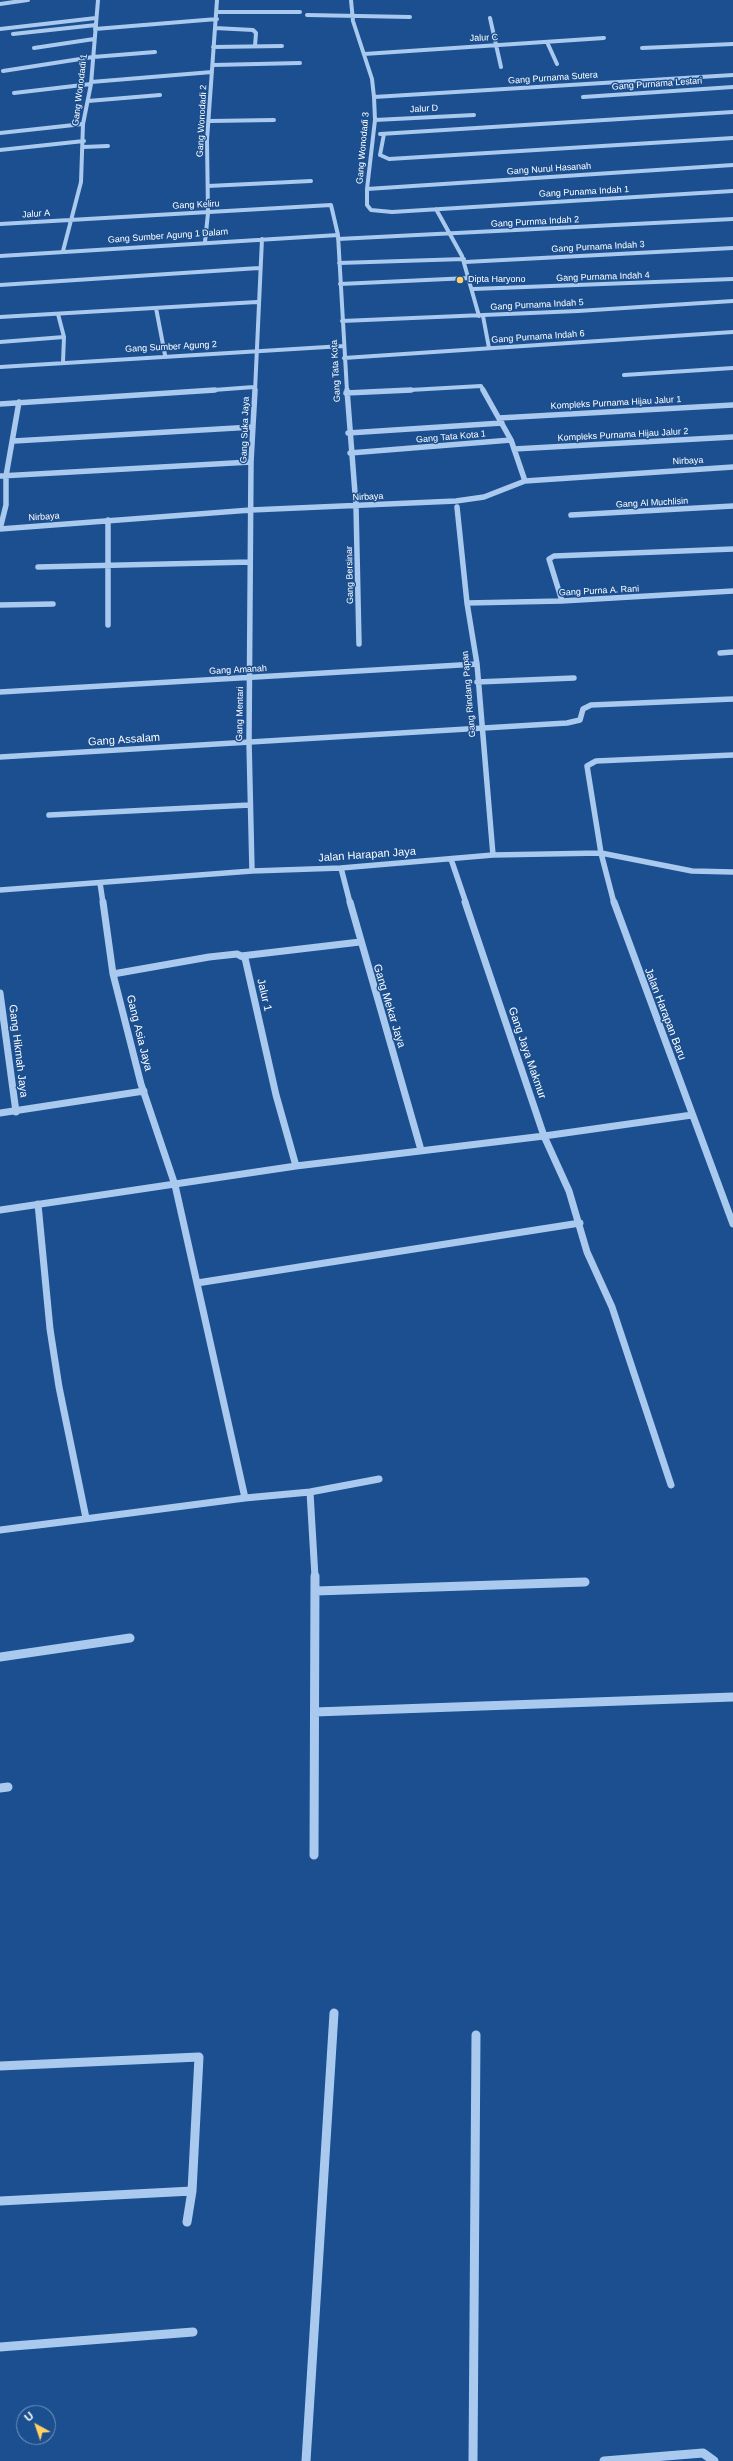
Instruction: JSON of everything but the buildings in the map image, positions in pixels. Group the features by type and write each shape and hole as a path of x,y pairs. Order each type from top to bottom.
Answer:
{"street":[{"path":"0,4 28,0"},
{"name":"Gang Wonodadi 1","path":"63,251 73,219 81,182 84,141 83,124 91,83 98,0"},
{"name":"Gang Wonodadi 2","path":"205,242 208,213 207,140 210,121 213,47 217,19 217,0"},
{"name":"Gang Wonodadi 3","path":"351,0 352,16 364,54 374,97 375,120 367,189 367,205 373,211 392,212 436,209"},
{"path":"217,12 300,12"},
{"path":"307,15 410,16"},
{"path":"0,29 96,18"},
{"path":"490,18 501,67"},
{"path":"12,34 217,19"},
{"path":"215,28 253,30 256,33 255,46"},
{"name":"Jalur C","path":"364,54 604,38"},
{"path":"34,48 94,39"},
{"path":"547,42 557,64"},
{"path":"642,48 733,44"},
{"path":"213,47 282,46"},
{"path":"3,71 93,57 155,52"},
{"path":"213,65 300,63"},
{"path":"14,93 91,83 212,72"},
{"name":"Gang Purnama Sutera","path":"374,97 733,75"},
{"name":"Gang Purnama Lestari","path":"583,97 733,87"},
{"path":"88,101 160,95"},
{"path":"374,134 733,112"},
{"name":"Jalur D","path":"375,120 474,115"},
{"path":"210,121 274,120"},
{"path":"0,133 83,124"},
{"path":"384,134 380,155 386,159 733,138"},
{"path":"0,150 84,141"},
{"path":"83,147 108,146"},
{"name":"Gang Nurul Hasanah","path":"367,189 733,165"},
{"path":"208,186 311,181"},
{"name":"Gang Punama Indah 1","path":"436,209 733,192"},
{"name":"Gang Keliru","path":"73,219 208,213 320,204"},
{"name":"Gang Tata Kota","path":"320,204 331,205 338,237 348,433 356,506"},
{"path":"436,209 464,260 490,348"},
{"name":"Jalur A","path":"0,224 73,219"},
{"name":"Gang Purnma Indah 2","path":"338,237 450,234 733,219"},
{"name":"Gang Sumber Agung 1 Dalam","path":"0,256 205,242 338,237"},
{"name":"Gang Suka Jaya","path":"251,510 251,462 255,351 262,239"},
{"name":"Gang Purnama Indah 3","path":"339,263 464,260 733,248"},
{"path":"0,285 259,268"},
{"path":"340,284 470,278"},
{"name":"Gang Purnama Indah 4","path":"473,289 733,280"},
{"name":"Gang Purnama Indah 5","path":"342,321 481,316 733,301"},
{"path":"0,317 257,302"},
{"path":"156,308 165,355"},
{"path":"58,314 64,337 63,362"},
{"name":"Gang Purnama Indah 6","path":"344,358 733,332"},
{"path":"0,342 64,337"},
{"name":"Gang Sumber Agung 2","path":"0,366 165,355 343,346"},
{"path":"624,375 733,368"},
{"path":"346,393 481,386 511,440 525,481"},
{"path":"0,404 254,387"},
{"path":"0,529 6,505 6,476 14,441 19,402"},
{"name":"Kompleks Purnama Hijau Jalur 1","path":"348,433 500,420 733,405"},
{"path":"14,441 253,427"},
{"name":"Kompleks Purnama Hijau Jalur 2","path":"514,449 733,437"},
{"name":"Gang Tata Kota 1","path":"350,454 511,440"},
{"path":"0,476 251,462"},
{"name":"Nirbaya","path":"0,529 251,510 457,504 484,497 525,481 733,467"},
{"name":"Gang Rindang Papan","path":"457,504 467,603 477,664 477,682 493,855"},
{"name":"Gang Bersinar","path":"356,506 359,644"},
{"name":"Gang Al Muchlisin","path":"571,515 733,506"},
{"name":"Gang Mentari","path":"251,510 249,742 252,871"},
{"path":"108,520 108,624"},
{"path":"562,601 549,559 554,556 733,549"},
{"path":"38,567 250,562"},
{"name":"Gang Purna A. Rani","path":"467,603 562,601 733,591"},
{"path":"0,605 53,604"},
{"path":"720,653 733,652"},
{"name":"Gang Amanah","path":"0,692 477,664"},
{"path":"477,682 574,678"},
{"name":"Gang Assalam","path":"0,757 577,722 580,720 583,709 591,705 719,700 733,698"},
{"name":"Jalan Harapan Baru","path":"733,755 596,761 589,763 587,766 601,853 618,917 733,1224"},
{"path":"48,815 250,805"},
{"name":"Jalan Harapan Jaya","path":"0,890 252,871 340,868 493,855 601,853 692,871 733,872"},
{"name":"Gang Jaya Makmur","path":"451,859 544,1136 569,1191 580,1223 587,1252 612,1307 671,1485"},
{"name":"Gang Mekar Jaya","path":"340,868 360,942 421,1150"},
{"name":"Gang Asia Jaya","path":"100,883 113,974 144,1091 175,1184 245,1498"},
{"path":"113,974 209,957 237,954 241,956 360,942"},
{"name":"Jalur 1","path":"241,956 247,963 276,1095 296,1166"},
{"name":"Gang Hikmah Jaya","path":"0,993 16,1112"},
{"path":"0,1113 16,1112 144,1091"},
{"path":"0,1210 296,1166 544,1136 692,1115"},
{"path":"38,1204 52,1344 86,1518"},
{"path":"197,1283 580,1223"},
{"path":"0,1530 245,1498 310,1492 379,1479"},
{"path":"310,1492 316,1592 314,1856"},
{"path":"316,1592 585,1582"},
{"path":"0,1657 130,1638"},
{"path":"314,1712 733,1697"},
{"path":"306,2461 334,2012"},
{"path":"472,2461 476,2035"},
{"path":"0,2066 199,2057 192,2191 187,2222"},
{"path":"0,2201 192,2191"},
{"path":"0,2347 193,2332"},
{"path":"604,2461 704,2453 714,2461"}],"place":[{"name":"Dipta Haryono","path":"460,280"}]}
